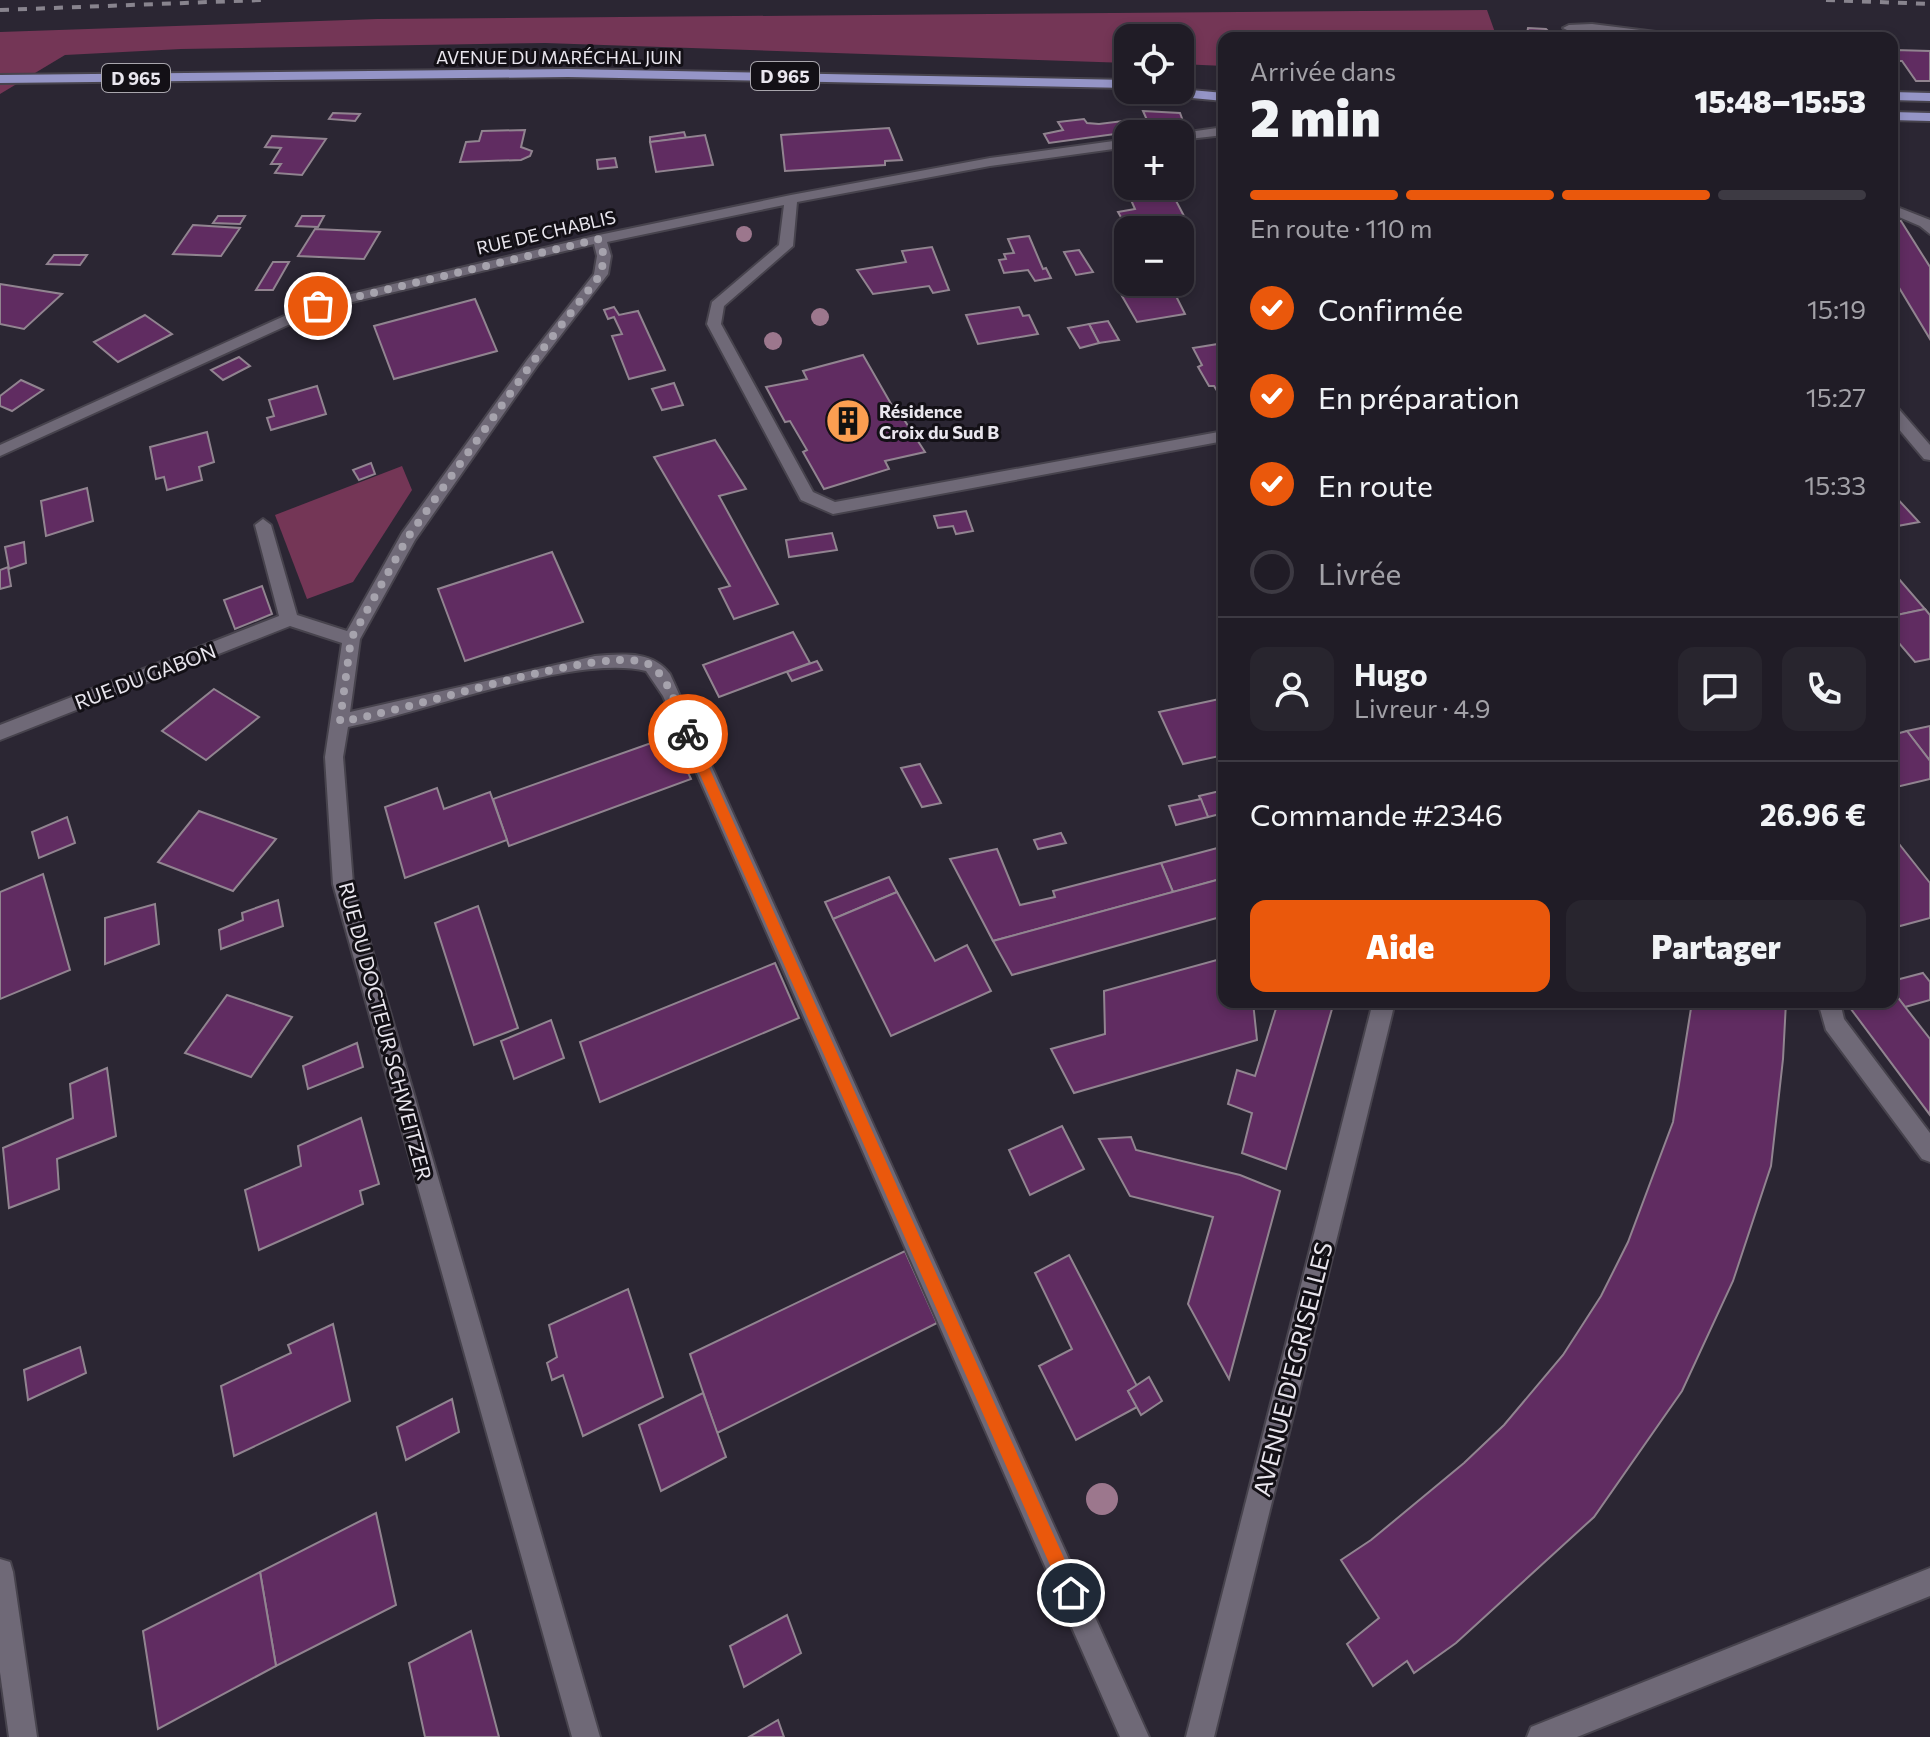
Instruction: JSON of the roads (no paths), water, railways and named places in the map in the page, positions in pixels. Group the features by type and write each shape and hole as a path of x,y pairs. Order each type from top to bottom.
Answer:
{"main road":[{"name":"AVENUE DU MARÉCHAL JUIN","path":"0,79 568,73 1114,85"},
{"path":"1194,82 1218,83"},
{"path":"1194,94 1218,96"},
{"path":"1898,96 1930,97"},
{"path":"1898,116 1930,117"}],"street":[{"path":"1569,28 1592,27 1628,32"},
{"path":"1194,134 1218,132"},
{"name":"RUE DE CHABLIS","path":"0,451 318,306 599,239 791,199 990,162 1114,145"},
{"path":"791,199 786,246 717,305 714,324 807,496 833,508 1218,437"},
{"path":"1898,212 1925,223 1930,230"},
{"name":"RUE DU DOCTEUR SCHWEITZER","path":"586,1737 343,884 334,757 351,639 408,537 532,363 601,274 604,256 599,239"},
{"path":"1898,418 1930,455"},
{"path":"263,525 289,619 351,639"},
{"name":"RUE DU GABON","path":"0,733 289,619"},
{"path":"340,721 364,719 478,686 602,662 644,662 657,671 693,745 1135,1737"},
{"name":"AVENUE D'EGRISELLES","path":"1200,1737 1382,1008"},
{"path":"1830,1008 1834,1023 1930,1151"},
{"path":"0,1572 23,1737"},
{"path":"1541,1737 1930,1582"}],"railway":[{"path":"0,10 262,0"},
{"path":"1826,0 1930,4"}],"place":[{"name":"Résidence Croix du Sud B","path":"848,421"}]}
